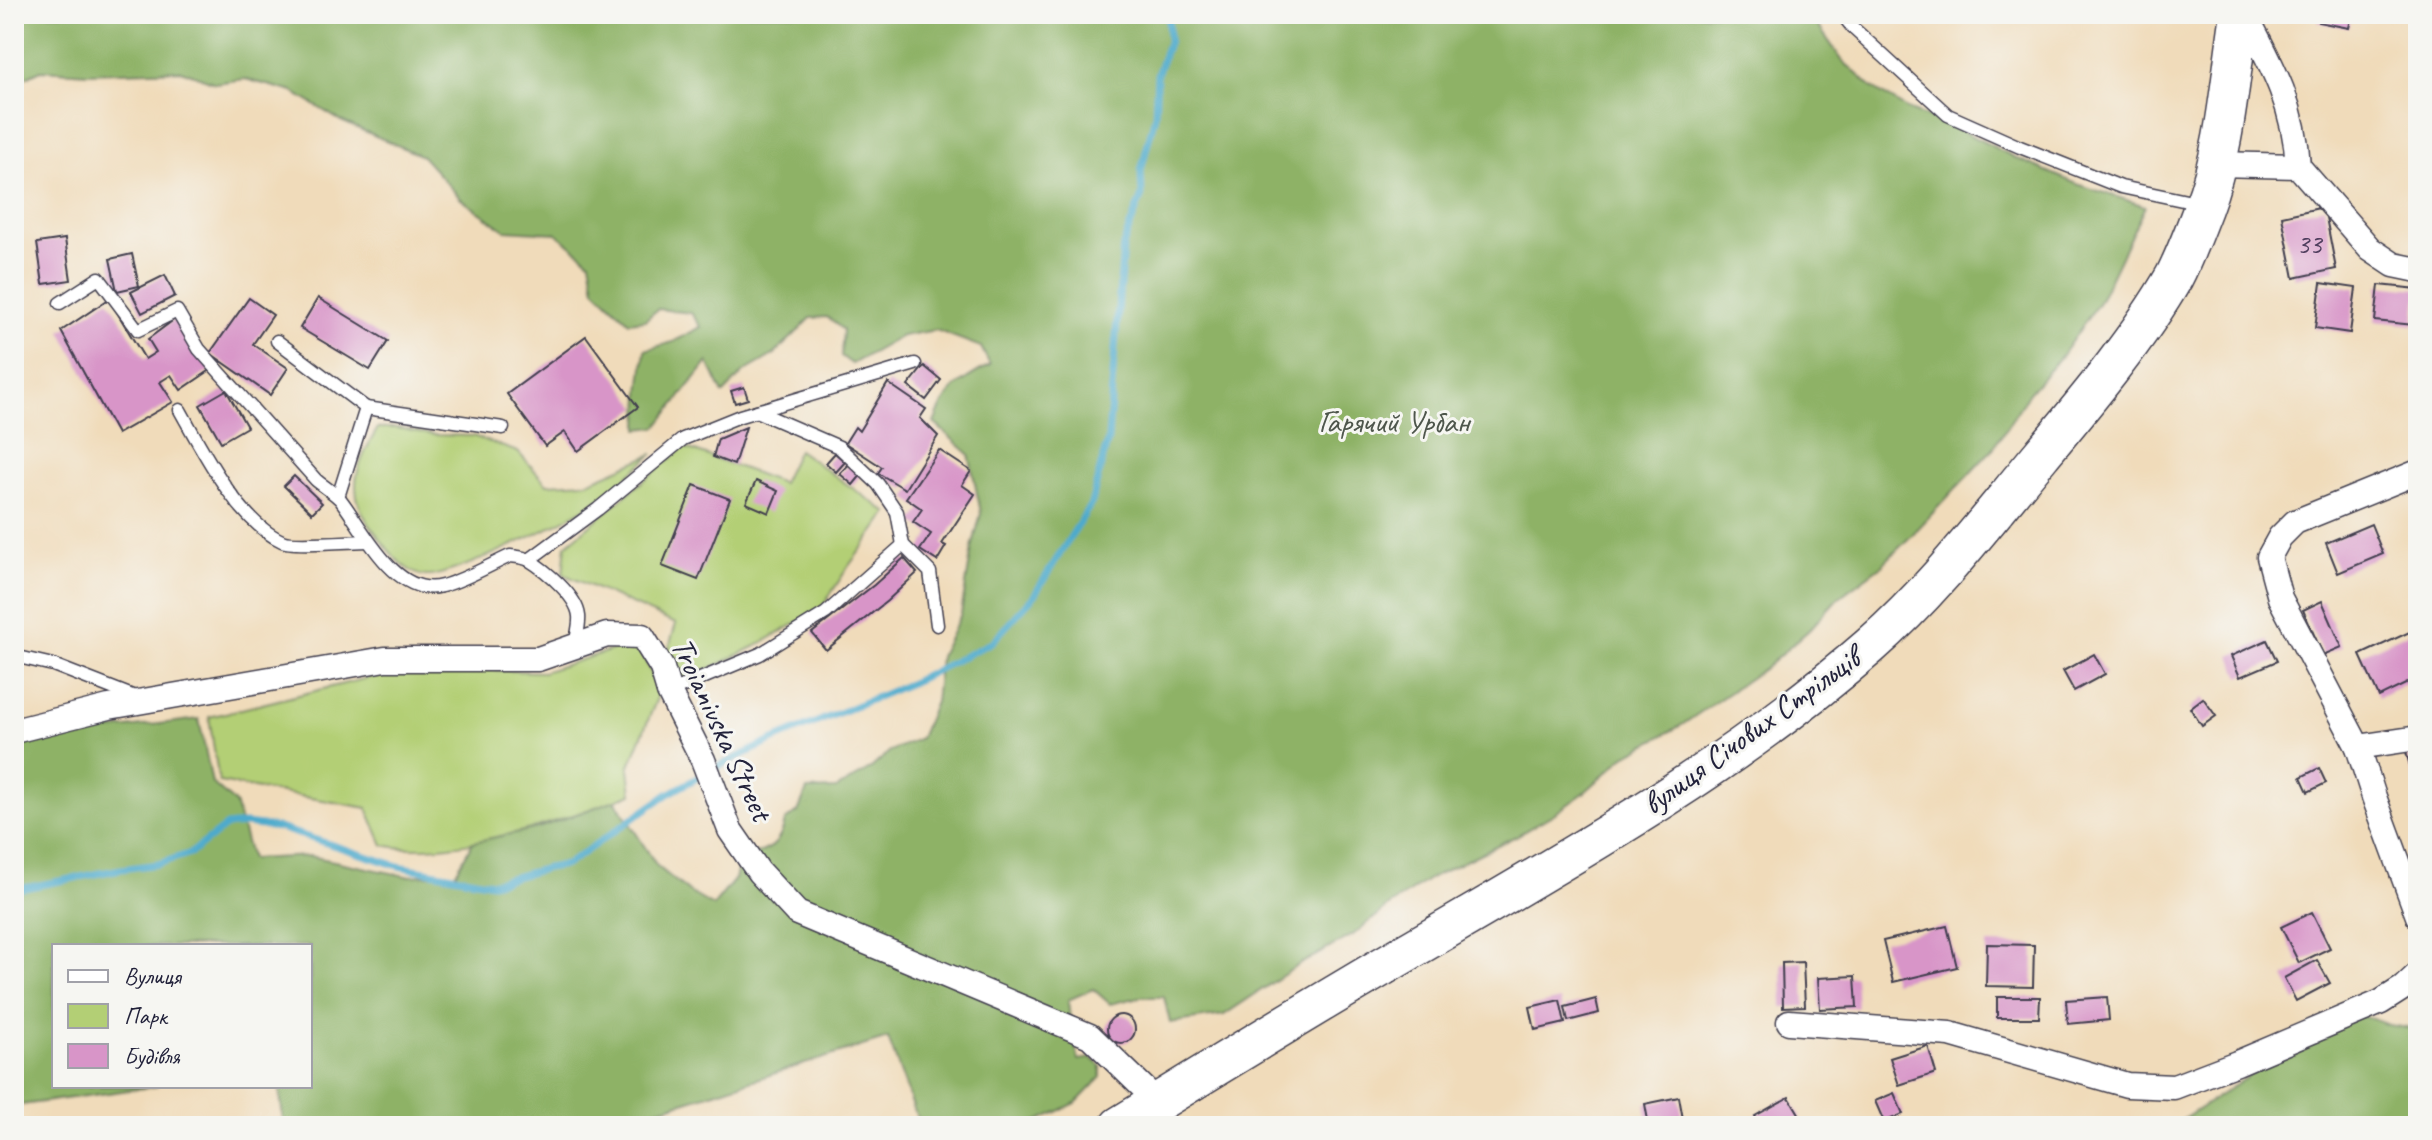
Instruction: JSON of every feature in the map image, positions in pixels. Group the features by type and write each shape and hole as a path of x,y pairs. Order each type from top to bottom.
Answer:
{"main road":[{"name":"вулиця Січових Стрільців","path":"1119,1126 1516,889 1699,775 1795,708 1872,643 1948,567 2051,443 2138,332 2175,274 2204,205 2217,164 2243,14"}],"street":[{"name":"вулиця Січових Стрільців","path":"2243,14 2280,78 2297,142 2298,166"},
{"path":"2217,164 2298,166 2370,249 2394,265 2418,270"},
{"path":"2418,472 2295,522 2280,537 2269,557 2280,598 2358,747 2418,916"},
{"name":"Troianivska Street","path":"14,731 109,707 385,659 538,659 607,635 642,636 662,668 669,692 703,760 730,830 759,872 797,913 1090,1036 1158,1102"},
{"path":"2358,747 2418,738"},
{"path":"1789,1022 1950,1034 2127,1085 2174,1087 2381,1002 2418,974"}],"lane":[{"path":"1842,14 1853,28 1948,115 2121,187 2204,205"},
{"path":"1853,28 1858,14"},
{"path":"60,303 99,278 138,330 177,311 199,349 316,480 338,497 379,557 399,574 421,588 441,587 510,556 529,560 559,585 576,605 579,617 575,647"},
{"path":"277,341 366,408 503,428"},
{"path":"529,560 598,509 683,439 756,411 915,364"},
{"path":"338,497 366,408"},
{"path":"180,410 234,500 259,525 284,543 368,541"},
{"path":"756,411 839,447 878,484 897,512 903,545 930,572 937,625"},
{"path":"669,692 760,654 826,613 903,545"},
{"path":"14,656 53,665 145,702"}],"green space":[{"name":"Гарячий Урбан","path":"14,14 1810,14 1842,60 1871,87 1907,109 1952,126 2077,184 2145,206 2099,302 2062,355 2029,393 1992,450 1881,566 1838,598 1809,630 1769,665 1682,725 1625,756 1584,793 1557,812 1432,877 1353,935 1300,964 1224,1015 1170,1023 1164,997 1140,997 1110,1004 1093,989 1068,1000 1071,1030 1079,1060 1092,1058 1101,1066 1101,1077 1076,1103 1028,1126 920,1126 888,1038 606,1126 284,1126 279,1088 312,1088 312,944 52,944 52,1088 144,1088 14,1106 14,742 199,719 212,783 235,803 251,859 310,856 406,876 455,874 473,842 538,828 615,800 657,866 689,892 713,906 735,879 740,859 765,851 775,843 785,821 798,812 807,790 836,789 870,769 890,751 920,738 935,702 940,656 961,614 981,513 969,454 934,423 949,394 970,376 990,365 981,347 936,330 902,336 852,364 841,356 843,330 827,317 811,318 775,354 744,372 723,394 708,362 657,427 639,429 645,350 673,342 701,327 691,313 658,309 645,320 629,322 595,289 590,261 556,233 505,230 461,199 422,156 341,121 293,92 245,79 215,83 181,70 88,73 41,70 14,83"},
{"path":"378,428 473,436 518,452 547,484 588,482 653,454 608,493 579,512 482,559 425,576 409,570 395,557 363,515 358,502 359,466"},
{"path":"684,447 782,483 798,450 888,513 821,609 683,682 665,660 676,624 563,574 566,545"},
{"path":"624,648 642,653 658,689 629,768 632,794 556,821 478,842 425,848 393,847 383,845 367,808 219,782 209,717 388,673 426,668 543,672"},
{"path":"2359,1014 2389,1025 2418,1030 2418,1126 2173,1126 2284,1053"}],"building":[{"path":"2319,14 2352,14 2349,28 2318,22"},
{"path":"2324,207 2336,269 2294,278 2282,216"},
{"path":"65,239 71,280 43,284 37,243"},
{"path":"132,254 139,286 117,291 110,259"},
{"path":"165,275 175,296 142,313 131,292"},
{"path":"2321,283 2356,288 2350,333 2315,328"},
{"path":"2379,285 2418,289 2414,325 2375,321"},
{"path":"249,298 273,315 253,344 288,368 270,395 210,353"},
{"path":"318,298 388,341 370,370 300,328"},
{"path":"109,299 145,359 156,352 148,339 175,319 212,369 181,390 171,375 160,382 173,402 117,434 61,331"},
{"path":"586,336 638,407 578,451 565,432 545,446 507,394"},
{"path":"924,366 941,380 926,400 908,386"},
{"path":"888,383 926,409 920,418 938,436 905,489 878,473 882,467 845,443 855,427 859,431"},
{"path":"744,387 748,399 735,403 731,391"},
{"path":"226,390 247,427 221,442 200,405"},
{"path":"746,427 734,465 713,457 718,439"},
{"path":"939,450 971,471 962,485 975,494 942,544 946,546 937,561 920,550 931,534 913,522 922,509 906,498"},
{"path":"835,453 845,462 836,472 826,463"},
{"path":"850,463 862,474 853,485 840,474"},
{"path":"294,476 322,503 312,513 284,486"},
{"path":"756,481 778,491 769,513 746,503"},
{"path":"694,485 730,499 698,580 662,566"},
{"path":"2371,524 2383,554 2338,573 2326,543"},
{"path":"904,558 917,573 826,650 812,633"},
{"path":"2322,601 2342,647 2323,655 2303,610"},
{"path":"2418,628 2418,678 2379,697 2360,655"},
{"path":"2267,640 2277,661 2240,677 2231,656"},
{"path":"2094,654 2105,674 2074,691 2063,671"},
{"path":"2203,698 2216,716 2202,726 2190,708"},
{"path":"2418,748 2418,779 2414,780 2406,752"},
{"path":"2319,768 2326,783 2308,792 2301,777"},
{"path":"2312,912 2330,948 2299,963 2281,927"},
{"path":"1947,926 1957,967 1893,982 1883,941"},
{"path":"1987,944 2034,945 2033,987 1986,986"},
{"path":"2317,960 2330,983 2296,1001 2284,978"},
{"path":"1803,962 1805,1006 1783,1007 1782,963"},
{"path":"1855,976 1857,1007 1820,1009 1818,978"},
{"path":"1997,997 2040,997 2039,1018 1997,1018"},
{"path":"2107,997 2109,1020 2068,1024 2066,1000"},
{"path":"1596,999 1599,1013 1568,1021 1565,1007"},
{"path":"1560,1000 1565,1023 1535,1030 1530,1007"},
{"path":"1121,1015 1131,1019 1135,1029 1131,1039 1121,1043 1111,1039 1107,1029 1111,1019"},
{"path":"1928,1046 1936,1073 1899,1085 1890,1058"},
{"path":"1894,1093 1903,1114 1884,1122 1875,1101"},
{"path":"1679,1097 1683,1119 1649,1126 1645,1104"},
{"path":"1789,1097 1801,1117 1785,1126 1761,1126 1755,1116"}],"waterway":[{"path":"14,890 158,864 191,853 226,826 245,824 279,828 398,866 492,883 566,865 668,794 715,768 913,682 992,642 1033,597 1091,504 1108,439 1123,245 1142,195 1141,171 1155,115 1157,75 1169,40 1168,14"}]}
